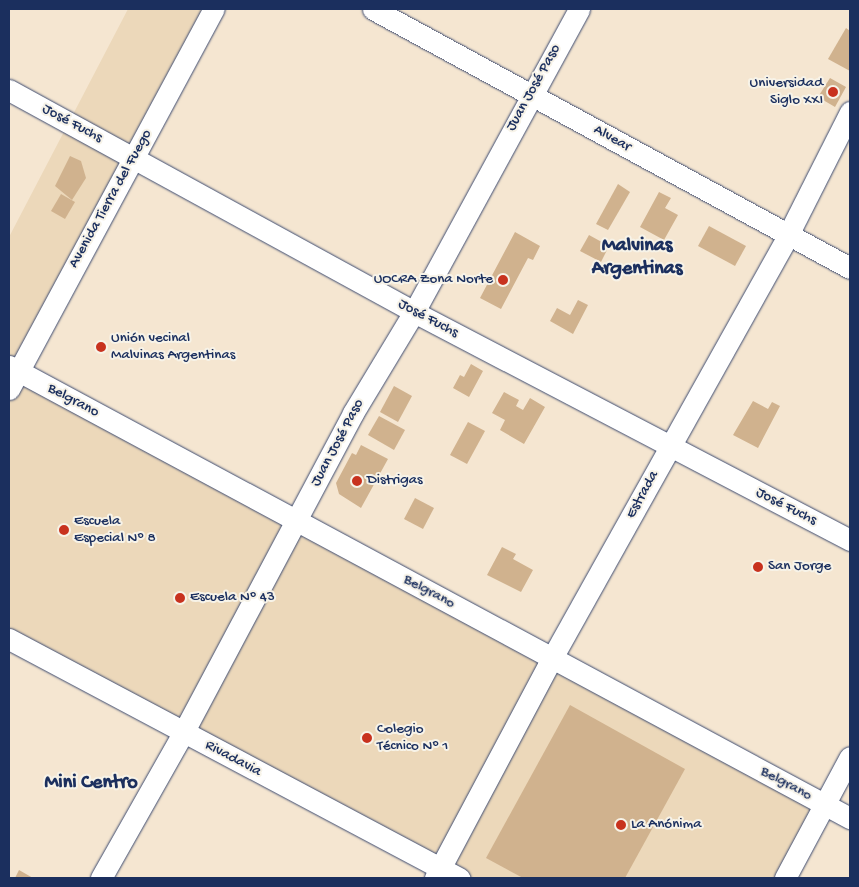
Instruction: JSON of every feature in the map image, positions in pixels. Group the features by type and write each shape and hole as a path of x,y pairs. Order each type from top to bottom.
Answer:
{"street":[{"name":"Avenida Tierra del Fuego","path":"12,375 214,9"},
{"name":"Alvear","path":"373,9 850,268"},
{"name":"Juan José Paso","path":"101,878 182,732 353,413 414,312 530,94 579,9"},
{"name":"José Fuchs","path":"9,90 414,312 850,540"},
{"name":"Estrada","path":"445,875 552,658 788,234 850,112"},
{"name":"Belgrano","path":"12,375 296,520 850,818"},
{"name":"Rivadavia","path":"9,639 445,875"},
{"path":"784,878 850,757"}],"shaded area":[{"path":"128,9 214,9 18,371 825,804 785,878 459,878 9,639 9,237"}],"building":[{"path":"846,28 850,31 850,71 828,59"},
{"path":"830,78 846,87 835,107 818,97"},
{"path":"70,156 81,161 86,178 72,200 55,186"},
{"path":"618,184 630,192 608,230 596,224"},
{"path":"659,192 671,198 665,208 678,215 664,240 640,227"},
{"path":"61,194 75,202 65,219 51,211"},
{"path":"709,226 746,246 735,266 698,246"},
{"name":"UOCRA Zona Norte","path":"515,232 540,246 533,260 528,258 501,309 480,298"},
{"path":"589,235 609,246 601,262 580,251"},
{"path":"578,300 588,305 573,334 550,321 557,308 570,315"},
{"path":"471,364 483,371 469,397 453,388 460,375 464,377"},
{"path":"394,386 412,396 398,422 380,412"},
{"path":"504,392 519,400 516,406 523,410 530,398 545,407 524,444 500,430 505,420 492,413"},
{"path":"753,401 768,409 772,402 780,406 758,448 733,435"},
{"path":"379,416 405,430 394,450 368,435"},
{"path":"468,422 485,431 467,464 450,455"},
{"name":"Distrigas","path":"361,445 388,459 361,508 339,494 336,483 352,453 356,455"},
{"path":"415,498 434,508 423,529 404,519"},
{"path":"502,547 516,554 513,559 533,570 521,592 487,575"},
{"path":"570,705 685,769 625,878 523,878 486,858"},
{"path":"19,870 33,878 15,878"}],"place":[{"name":"Universidad Siglo XXI","path":"833,92"},
{"name":"UOCRA Zona Norte","path":"503,280"},
{"name":"Unión vecinal Malvinas Argentinas","path":"101,347"},
{"name":"Distrigas","path":"357,481"},
{"name":"Escuela Especial Nº 8","path":"64,530"},
{"name":"San Jorge","path":"758,567"},
{"name":"Escuela Nº 43","path":"180,598"},
{"name":"Colegio Técnico Nº 1","path":"367,738"},
{"name":"La Anónima","path":"621,825"}],"district":[{"name":"Malvinas Argentinas","path":"637,258"},
{"name":"Mini Centro","path":"91,783"}]}
